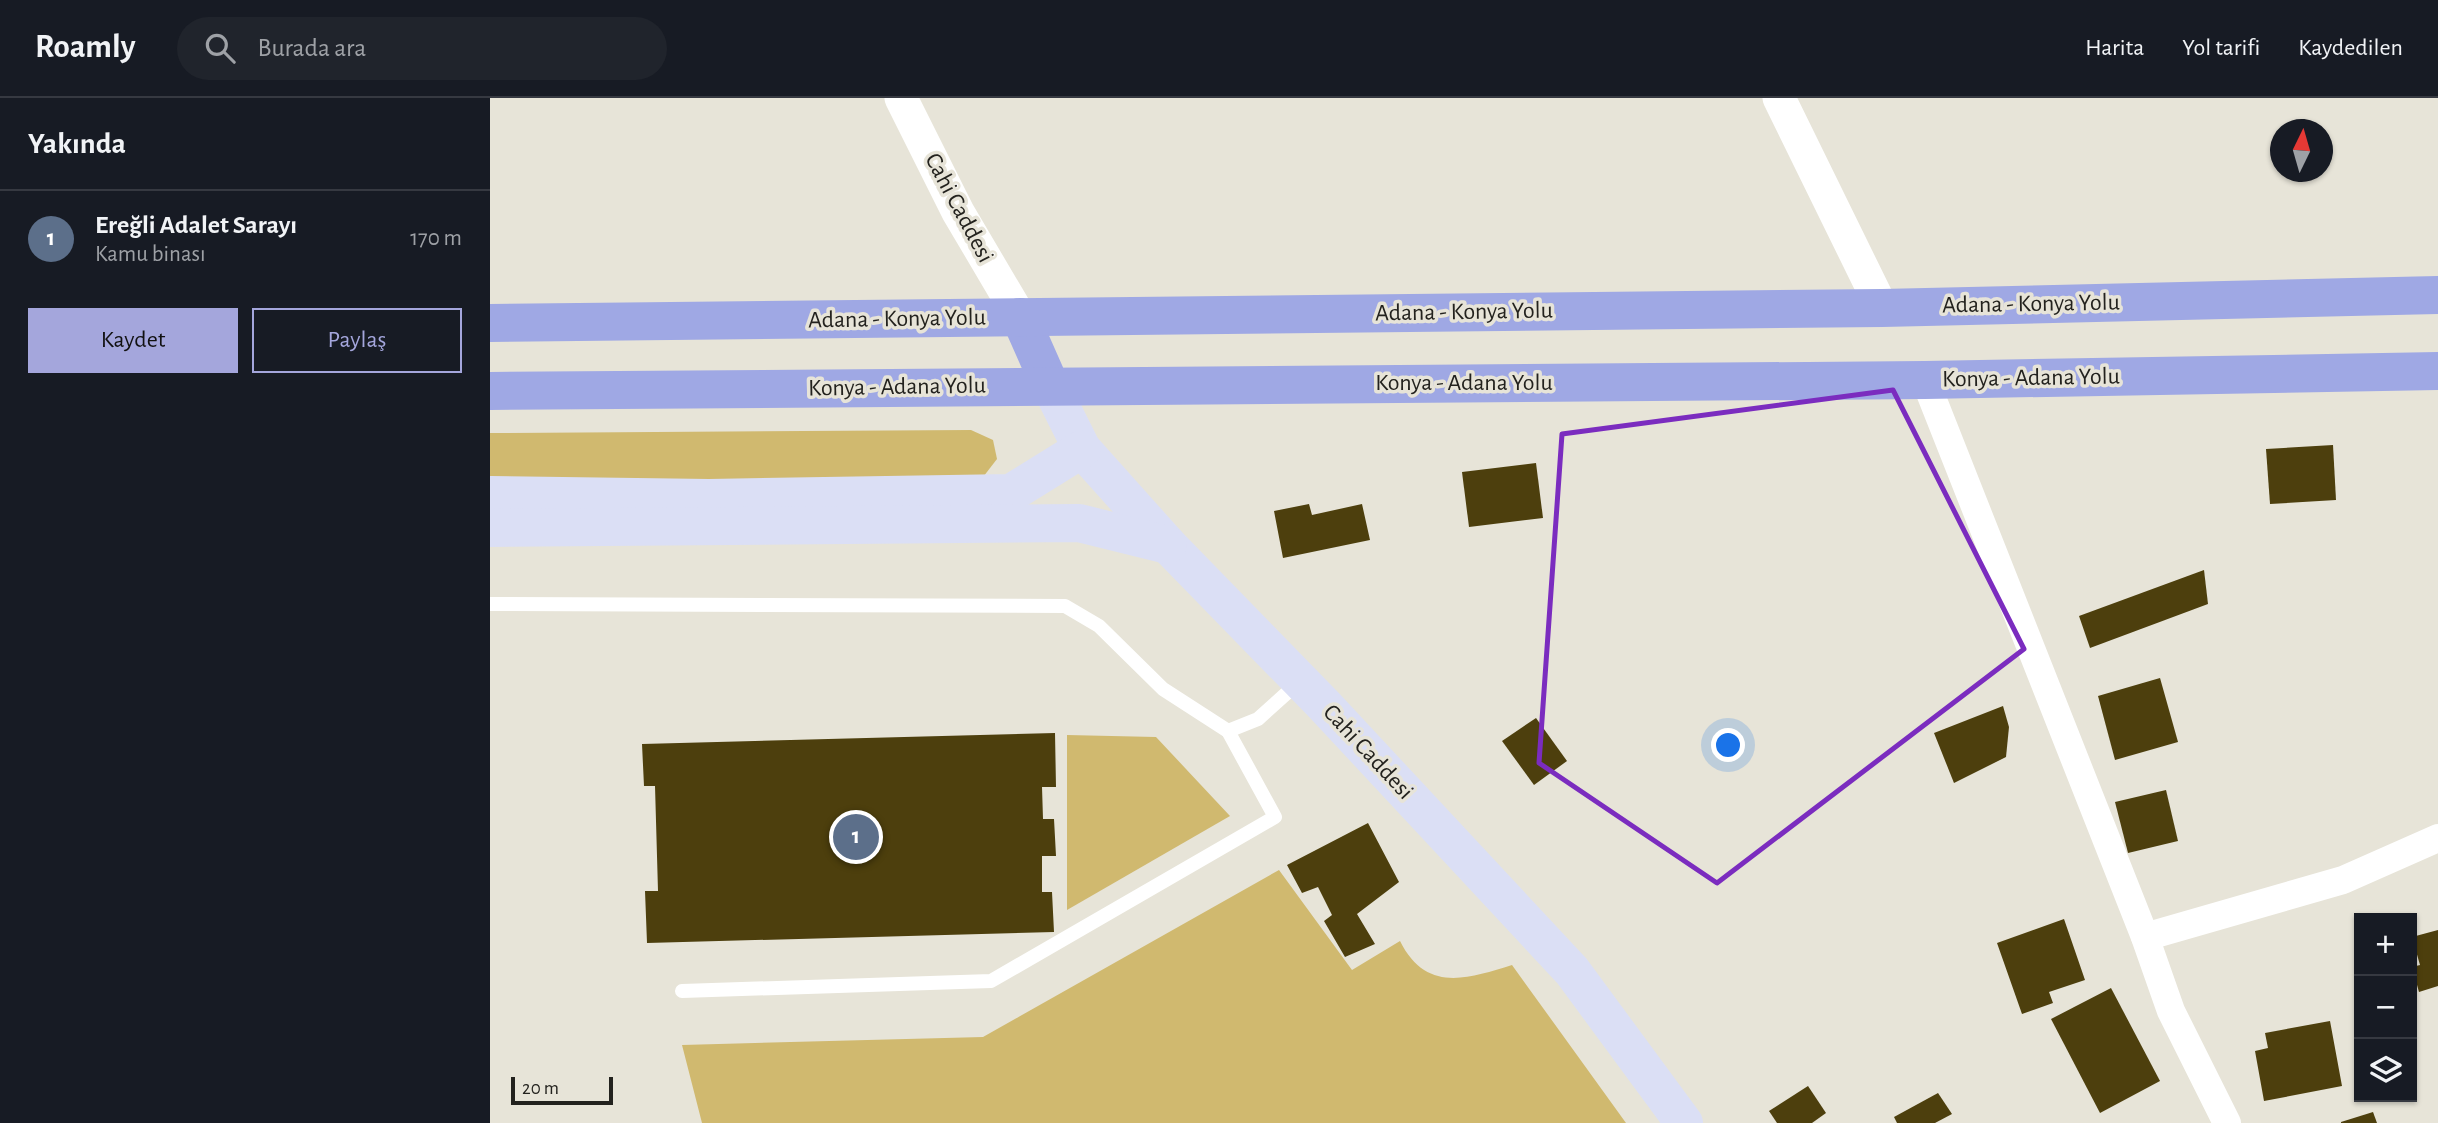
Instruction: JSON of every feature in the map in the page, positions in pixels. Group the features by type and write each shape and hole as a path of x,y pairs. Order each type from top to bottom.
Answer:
{"highway":[{"name":"Adana - Konya Yolu","path":"490,323 1882,308 2438,295"},
{"path":"1020,317 1050,385"},
{"name":"Konya - Adana Yolu","path":"490,391 1925,380 2438,371"}],"main road":[{"name":"Cahi Caddesi","path":"1050,385 1082,449 1168,545 1300,681 1572,971 1684,1123"},
{"path":"490,495 709,498 1011,493 1082,449"},
{"path":"490,528 1079,523 1168,545"}],"street":[{"name":"Cahi Caddesi","path":"901,98 958,212 1020,317"},
{"path":"1779,98 1882,308"},
{"path":"1925,380 2145,937 2171,1011 2227,1123"},
{"path":"2145,937 2343,880 2438,838"}],"lane":[{"path":"490,604 1065,606 1099,626 1163,689 1228,731 1275,817 991,981 682,991"},
{"path":"1228,731 1258,719 1300,681"}],"highlighted area":[{"path":"1893,390 2024,649 1717,883 1539,763 1562,434"}],"shaded area":[{"path":"971,430 993,440 997,459 980,481 490,480 490,433"},
{"path":"1067,735 1156,737 1230,816 1067,910"},
{"path":"1279,870 1352,970 1400,941 1410,958 1422,969 1449,978 1479,974 1512,965 1626,1123 702,1123 682,1045 983,1037"}],"building":[{"path":"2333,445 2336,500 2270,504 2266,449"},
{"path":"1536,463 1543,518 1469,527 1462,472"},
{"path":"1309,504 1312,515 1362,504 1370,540 1283,558 1274,511"},
{"path":"2204,570 2208,604 2090,648 2079,616"},
{"path":"2160,678 2178,742 2115,760 2098,696"},
{"path":"2003,706 2009,727 2006,757 1954,783 1934,733"},
{"path":"1536,718 1567,761 1534,785 1502,741"},
{"path":"1055,733 1056,787 1042,787 1043,819 1054,819 1056,856 1042,856 1042,892 1052,892 1054,932 647,943 645,891 658,891 655,786 644,786 642,744"},
{"path":"2166,790 2178,841 2128,853 2115,802"},
{"path":"1368,823 1399,882 1357,914 1375,944 1345,957 1324,921 1332,915 1318,887 1302,893 1287,865"},
{"path":"2064,919 2085,980 2049,992 2053,1003 2022,1014 1997,943"},
{"path":"2438,930 2438,986 2419,992 2417,966 2420,965 2417,936"},
{"path":"2111,988 2160,1081 2100,1113 2051,1019"},
{"path":"2330,1021 2342,1086 2264,1101 2255,1051 2268,1048 2265,1033"},
{"path":"1808,1086 1826,1113 1812,1123 1777,1123 1769,1111"},
{"path":"1938,1093 1952,1114 1935,1123 1897,1123 1894,1117"},
{"path":"2373,1112 2377,1123 2341,1123 2341,1122"}],"place":[{"name":"Ereğli Adalet Sarayı","path":"856,837"}]}
